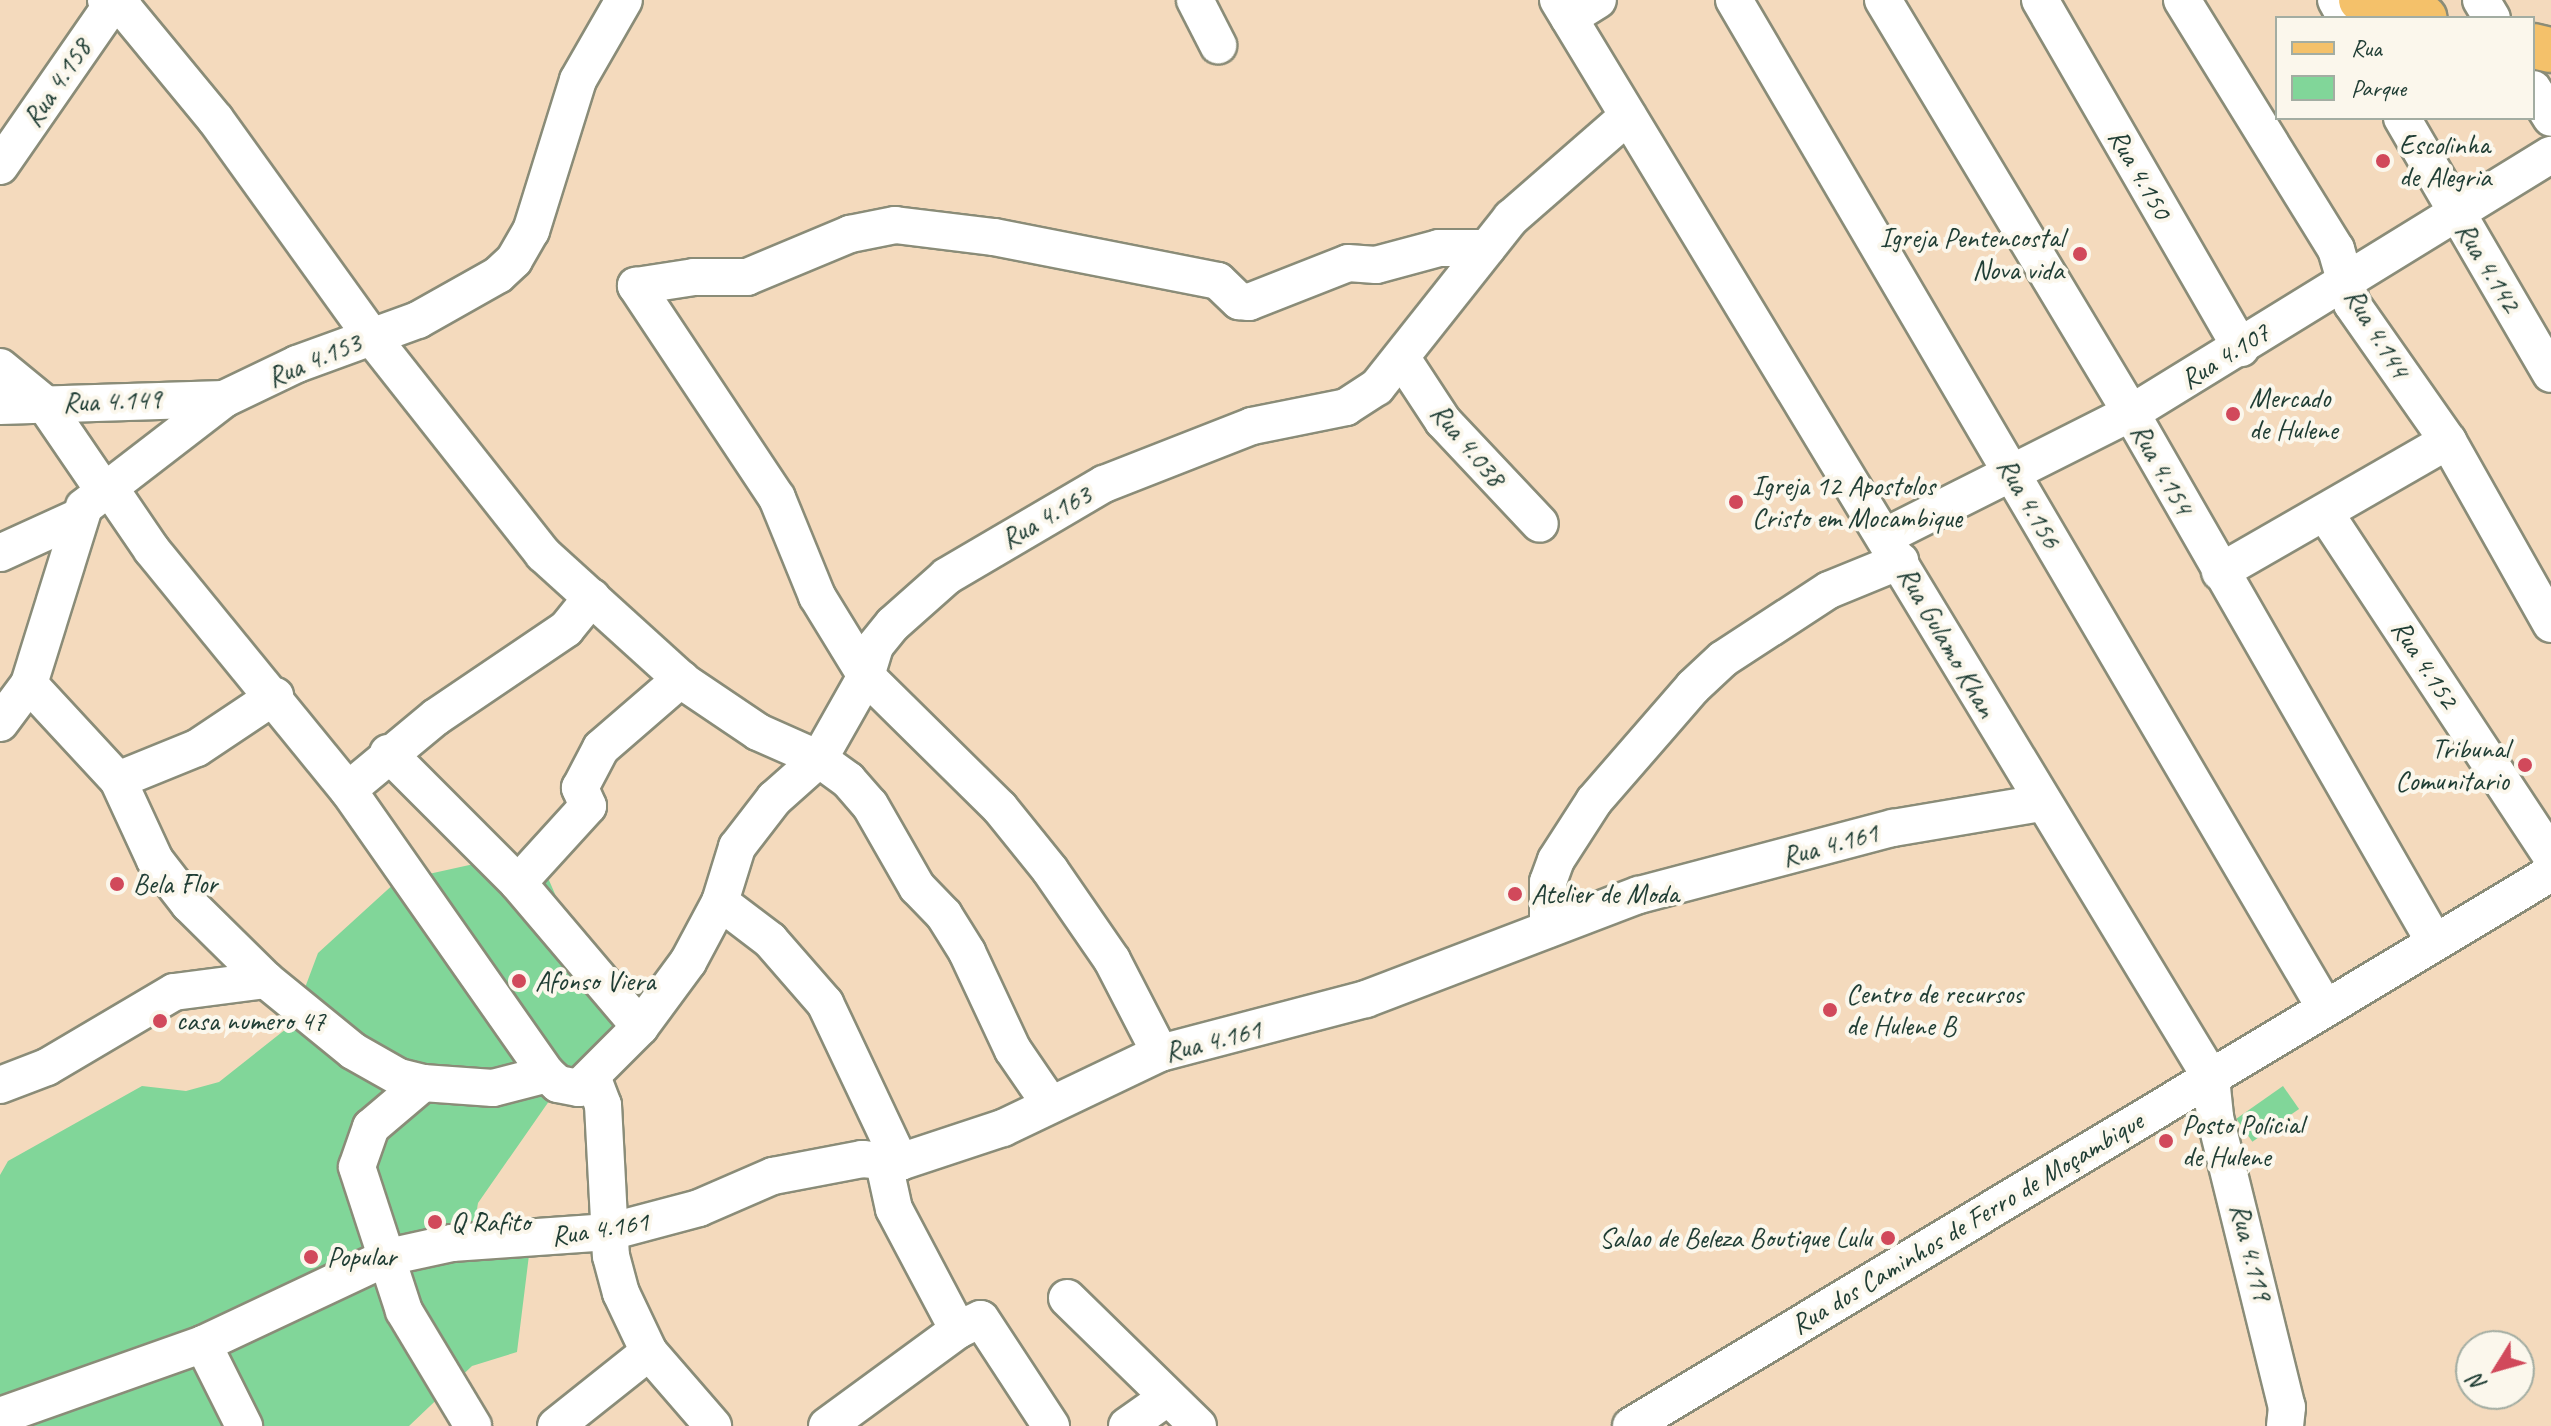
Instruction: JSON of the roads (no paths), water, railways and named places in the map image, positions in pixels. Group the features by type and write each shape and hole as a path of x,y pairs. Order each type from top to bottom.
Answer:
{"main road":[{"path":"2361,0 2418,16"}],"street":[{"name":"Rua 4.153","path":"0,723 29,684 79,517 106,489 224,399 450,304 514,260 531,231 578,80 624,0"},
{"path":"1195,0 1218,45"},
{"name":"Rua 4.156","path":"1734,0 2324,1006"},
{"name":"Rua 4.154","path":"1883,0 2131,413 2434,941"},
{"name":"Rua 4.150","path":"2040,0 2241,348"},
{"name":"Rua 4.144","path":"2182,0 2336,249 2352,304 2448,441 2551,624"},
{"path":"112,1 216,120 343,290 371,336 543,554 681,679 758,732 819,759 848,780 870,805 917,887 967,952 1013,1050 1050,1104"},
{"name":"Rua 4.158","path":"0,166 112,1"},
{"name":"Rua Gulamo Khan","path":"1575,6 1628,116 1893,549 2041,803 2211,1078"},
{"path":"2535,92 2551,118"},
{"name":"Rua 4.163","path":"593,1079 640,1027 688,962 720,902 737,847 774,799 819,759 866,676 875,646 893,624 947,576 1018,531 1104,484 1252,426 1346,407 1377,387 1403,360 1511,218 1628,116"},
{"name":"Rua 4.142","path":"2403,120 2551,374"},
{"name":"Rua 4.107","path":"1548,929 1548,882 1556,860 1594,801 1693,687 1723,659 2009,470 2131,413 2241,348 2344,278 2551,155"},
{"path":"1160,1053 1112,960 1050,870 1000,808 866,676 817,596 777,498 636,286 694,277 747,277 850,234 895,225 994,237 1218,281 1239,301 1249,302 1348,263 1376,265 1439,248 1487,248"},
{"name":"Rua 4.038","path":"1403,360 1443,421 1540,524"},
{"path":"0,367 44,403 152,550 275,696 348,790 547,1074 567,1088 593,1079 603,1105 609,1232 621,1293 649,1352 713,1426"},
{"name":"Rua 4.149","path":"0,406 224,399"},
{"path":"2220,572 2448,441"},
{"name":"Rua 4.152","path":"2325,513 2551,856"},
{"path":"0,553 79,517"},
{"path":"348,790 388,753 566,629 592,597"},
{"path":"518,883 588,806 580,788 601,748 681,679"},
{"path":"29,684 118,780 167,877 266,980 353,1051 399,1077 423,1083 493,1088 547,1074"},
{"path":"118,780 197,748 275,696"},
{"path":"388,753 518,883 640,1027"},
{"name":"Rua 4.161","path":"0,1416 203,1344 388,1257 465,1241 609,1232 699,1208 773,1176 891,1160 1003,1128 1160,1053 1366,999 1639,895 1830,843 2041,803"},
{"name":"Rua dos Caminhos de Ferro de Moçambique","path":"1631,1426 2211,1078 2324,1006 2551,873"},
{"path":"720,902 770,940 825,1003 891,1160 894,1209 958,1330"},
{"path":"0,1085 47,1067 174,992 266,980"},
{"name":"Rua 4.119","path":"2211,1078 2215,1117 2287,1407 2285,1426"},
{"path":"423,1083 371,1127 360,1148 357,1167 404,1311 473,1426"},
{"path":"1067,1298 1198,1426"},
{"path":"827,1426 976,1319 985,1322 1051,1426"},
{"path":"203,1344 244,1426"},
{"path":"556,1426 649,1352"},
{"path":"1127,1426 1168,1397"}],"place":[{"name":"Escolinha de Alegria","path":"2383,161"},
{"name":"Igreja Pentencostal Nova vida","path":"2080,254"},
{"name":"Mercado de Hulene","path":"2233,414"},
{"name":"Igreja 12 Apostolos Cristo em Mocambique","path":"1736,502"},
{"name":"Tribunal Comunitario","path":"2525,765"},
{"name":"Bela Flor","path":"117,884"},
{"name":"Atelier de Moda","path":"1515,894"},
{"name":"Afonso Viera","path":"519,981"},
{"name":"Centro de recursos de Hulene B","path":"1830,1010"},
{"name":"casa numero 47","path":"160,1021"},
{"name":"Posto Policial de Hulene","path":"2166,1141"},
{"name":"Q Rafito","path":"435,1222"},
{"name":"Salao de Beleza Boutique Lulu","path":"1888,1238"},
{"name":"Popular","path":"311,1257"}]}
